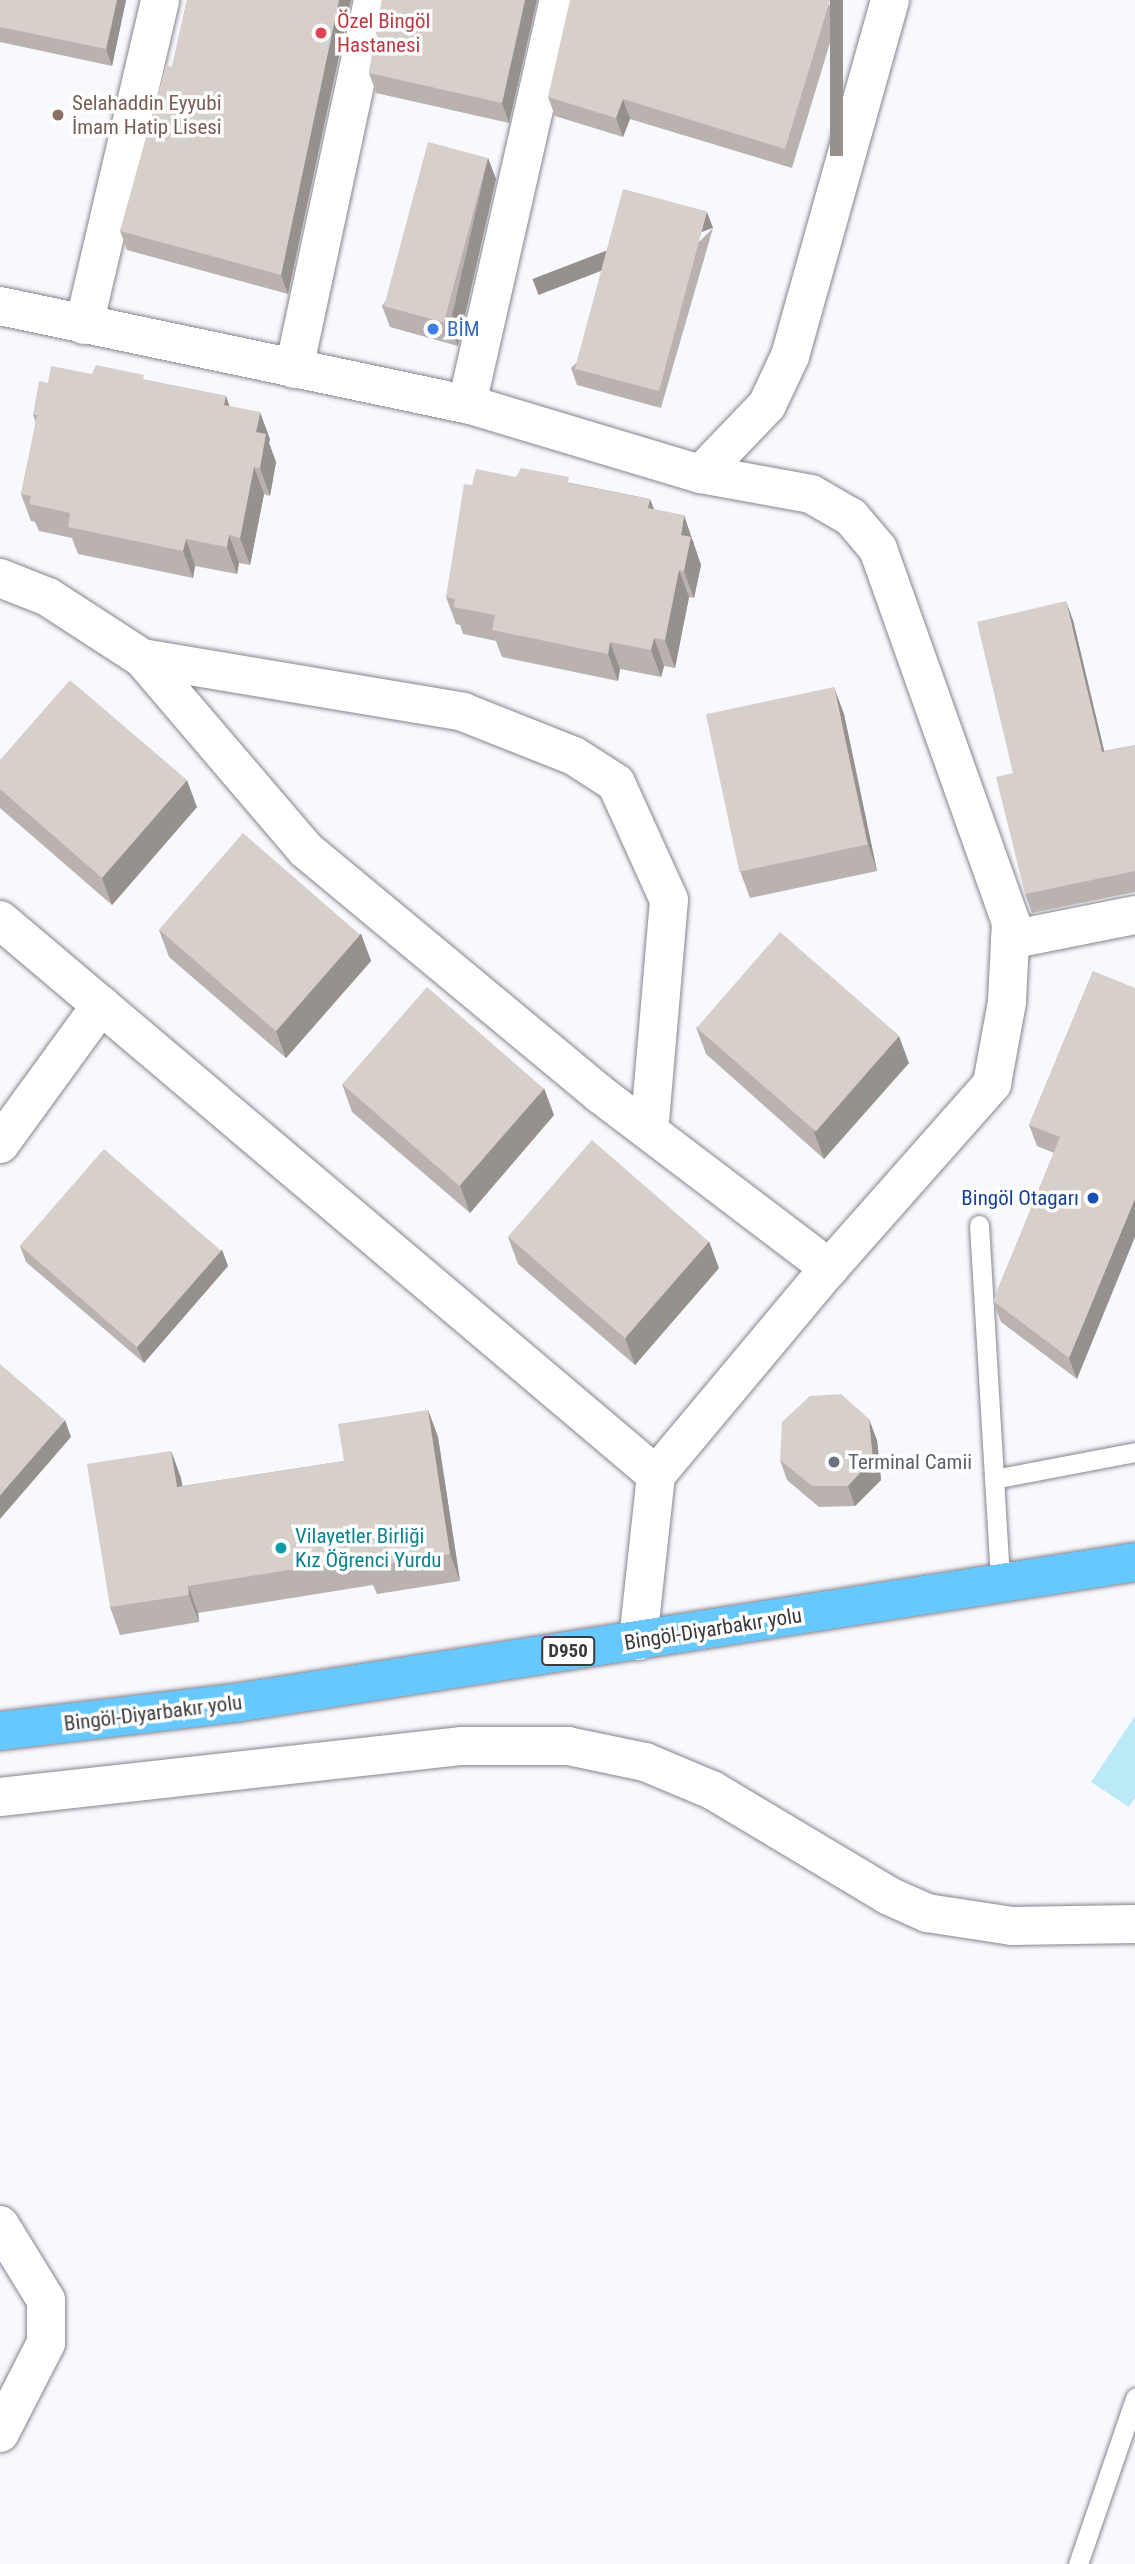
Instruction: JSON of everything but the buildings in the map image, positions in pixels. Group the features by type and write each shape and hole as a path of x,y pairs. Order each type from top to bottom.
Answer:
{"main road":[{"name":"Bingöl-Diyarbakır yolu","path":"0,1731 235,1703 1135,1562"}],"street":[{"path":"84,325 160,0"},
{"path":"294,369 373,0"},
{"path":"467,404 559,0"},
{"path":"701,474 738,440 767,405 790,356 890,0"},
{"path":"0,306 467,404 701,474 811,494 851,517 878,549 1011,922 1007,1002 992,1084 829,1268 656,1475 638,1641"},
{"path":"0,578 48,597 142,658 306,850 649,1131 829,1268"},
{"path":"142,658 464,712 574,756 616,783 669,900 649,1131"},
{"path":"1010,940 1135,915"},
{"path":"0,920 656,1475"},
{"path":"0,1144 101,1005"},
{"path":"0,1797 463,1746 568,1746 645,1762 712,1790 889,1896 927,1913 1012,1926 1135,1924"},
{"path":"0,2225 46,2300 46,2343 0,2433"}],"lane":[{"path":"979,1225 1000,1583"},
{"path":"994,1479 1135,1452"},
{"path":"1078,2564 1135,2398"}],"water":[{"path":"1135,1716 1135,1798 1129,1807 1091,1782"}],"place":[{"name":"Özel Bingöl Hastanesi","path":"321,33"},
{"name":"Selahaddin Eyyubi İmam Hatip Lisesi","path":"58,115"},
{"name":"BİM","path":"433,329"},
{"name":"Bingöl Otagarı","path":"1093,1198"},
{"name":"Terminal Camii","path":"834,1462"},
{"name":"Vilayetler Birliği Kız Öğrenci Yurdu","path":"281,1548"}]}
